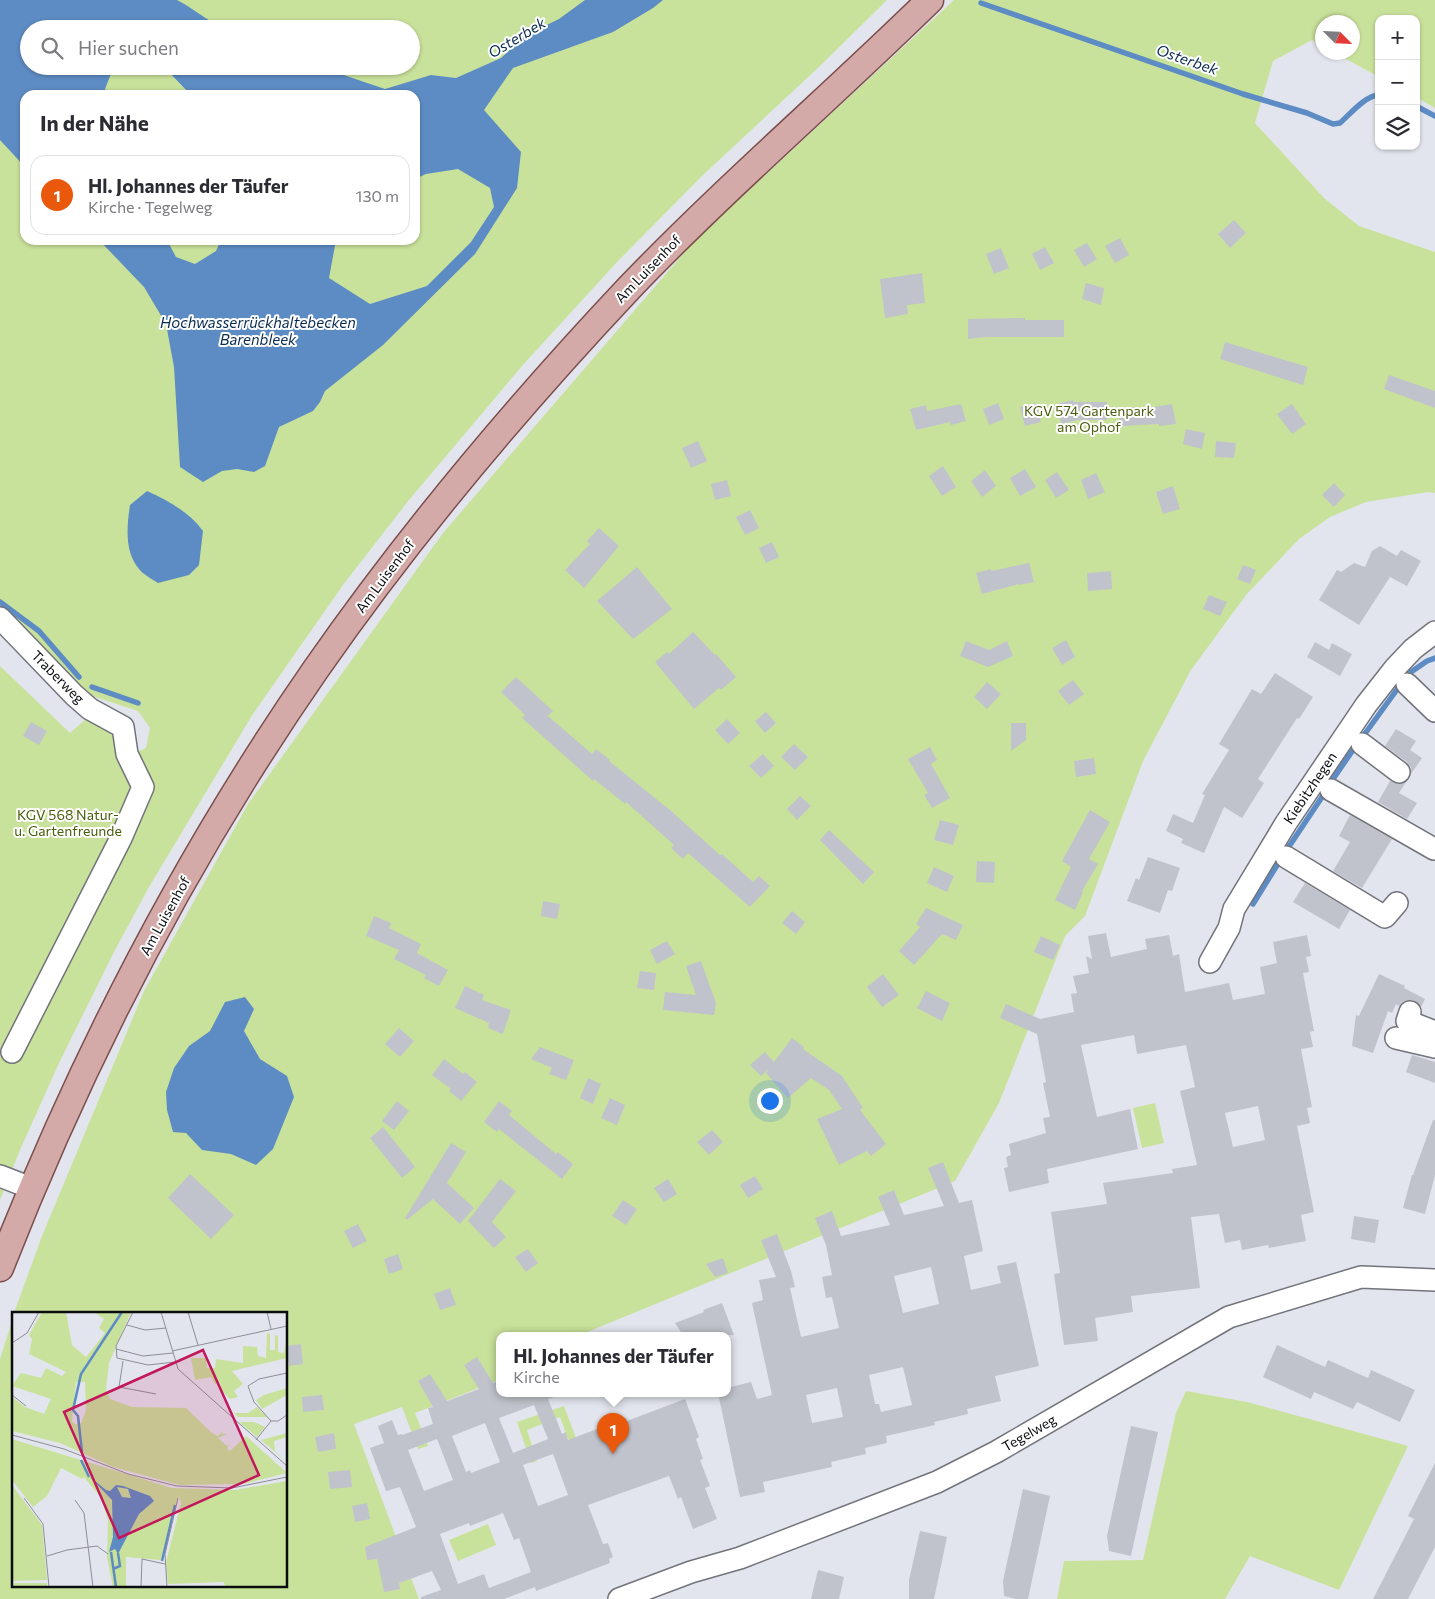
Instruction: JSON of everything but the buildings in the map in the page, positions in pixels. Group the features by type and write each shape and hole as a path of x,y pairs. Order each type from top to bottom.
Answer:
{"main road":[{"name":"Am Luisenhof","path":"0,1268 31,1188 101,1036 156,929 250,769 317,668 382,578 500,432 571,350 632,285 766,153 882,47 930,0"}],"street":[{"name":"Traberweg","path":"0,618 74,695 90,709 123,727 126,754 143,787 121,838 12,1052"},
{"name":"Kiebitzhegen","path":"1210,962 1229,928 1234,909 1291,816 1366,705 1395,668 1413,649 1435,632"},
{"path":"1407,684 1435,711"},
{"path":"1362,744 1399,772"},
{"path":"1331,790 1433,851"},
{"path":"1288,860 1389,915"},
{"path":"1410,1012 1407,1021 1435,1032"},
{"path":"1396,1038 1435,1047"},
{"path":"0,1176 31,1188"},
{"name":"Tegelweg","path":"619,1599 691,1572 740,1558 937,1482 996,1452 1229,1317 1361,1277 1435,1280"}],"green space":[{"name":"KGV 568 Natur- u. Gartenfreunde","path":"0,0 887,0 820,66 703,175 617,262 522,366 409,500 343,585 253,714 149,887 114,952 59,1063 0,1200 0,666 70,733 87,718 137,752 146,748 150,728 138,711 92,696 0,605"},
{"name":"KGV 574 Gartenpark am Ophof","path":"954,0 1435,0 1435,108 1420,99 1420,15 1375,15 1375,75 1348,60 1360,60 1360,15 1315,15 1315,42 1312,40 1273,61 1255,123 1324,198 1359,226 1435,252 1435,493 1428,492 1366,502 1330,517 1299,539 1246,595 1191,670 1143,761 1085,916 1065,936 999,1103 955,1181 587,1332 496,1332 496,1381 415,1413 428,1446 418,1449 402,1407 354,1424 419,1599 0,1599 0,1359 12,1321 12,1586 288,1586 288,1312 14,1312 42,1236 144,991 248,804 443,533 695,240"},
{"path":"1155,1103 1164,1143 1142,1148 1133,1108"},
{"path":"1186,1391 1247,1402 1408,1446 1339,1590 1250,1556 1225,1599 1057,1599 1064,1561 1143,1560 1176,1413"},
{"path":"564,1406 579,1446 572,1449 560,1417 527,1430 537,1461 531,1463 517,1422"},
{"path":"488,1524 496,1545 458,1561 449,1540"}],"water":[{"path":"0,0 177,0 208,20 20,20 20,75 110,75 106,90 20,90 20,162 0,140"},
{"name":"Hochwasserrückhaltebecken Barenbleek","path":"585,0 663,0 613,32 513,68 484,110 521,152 517,188 475,254 383,345 325,391 313,411 279,427 265,466 254,472 237,469 222,471 203,482 180,467 174,367 166,324 144,287 104,245 170,245 176,257 195,264 216,251 219,245 335,245 329,278 370,304 427,286 471,242 494,207 490,188 458,169 420,177 420,90 186,90 172,75 344,75 385,89 431,75 456,78 501,58 526,35 559,19"},
{"path":"147,491 178,508 203,531 199,565 189,575 158,583 143,573 134,562 128,538 130,505"},
{"path":"245,997 254,1009 244,1031 260,1059 287,1076 294,1097 273,1149 256,1165 231,1154 202,1150 186,1133 173,1132 167,1110 166,1092 174,1068 189,1046 210,1031 225,1002"}],"waterway":[{"name":"Osterbek","path":"981,3 1243,94 1307,113 1333,124 1340,123 1363,102 1375,96"},
{"name":"Osterbek","path":"1420,108 1435,116"},
{"path":"0,602 39,631 79,677"},
{"path":"1411,672 1435,658"},
{"path":"1364,735 1401,684"},
{"path":"92,687 138,703"},
{"path":"1333,779 1355,747"},
{"path":"1286,851 1324,794"},
{"path":"1253,904 1279,862"}],"place":[{"name":"Hl. Johannes der Täufer","path":"613,1454"}]}
